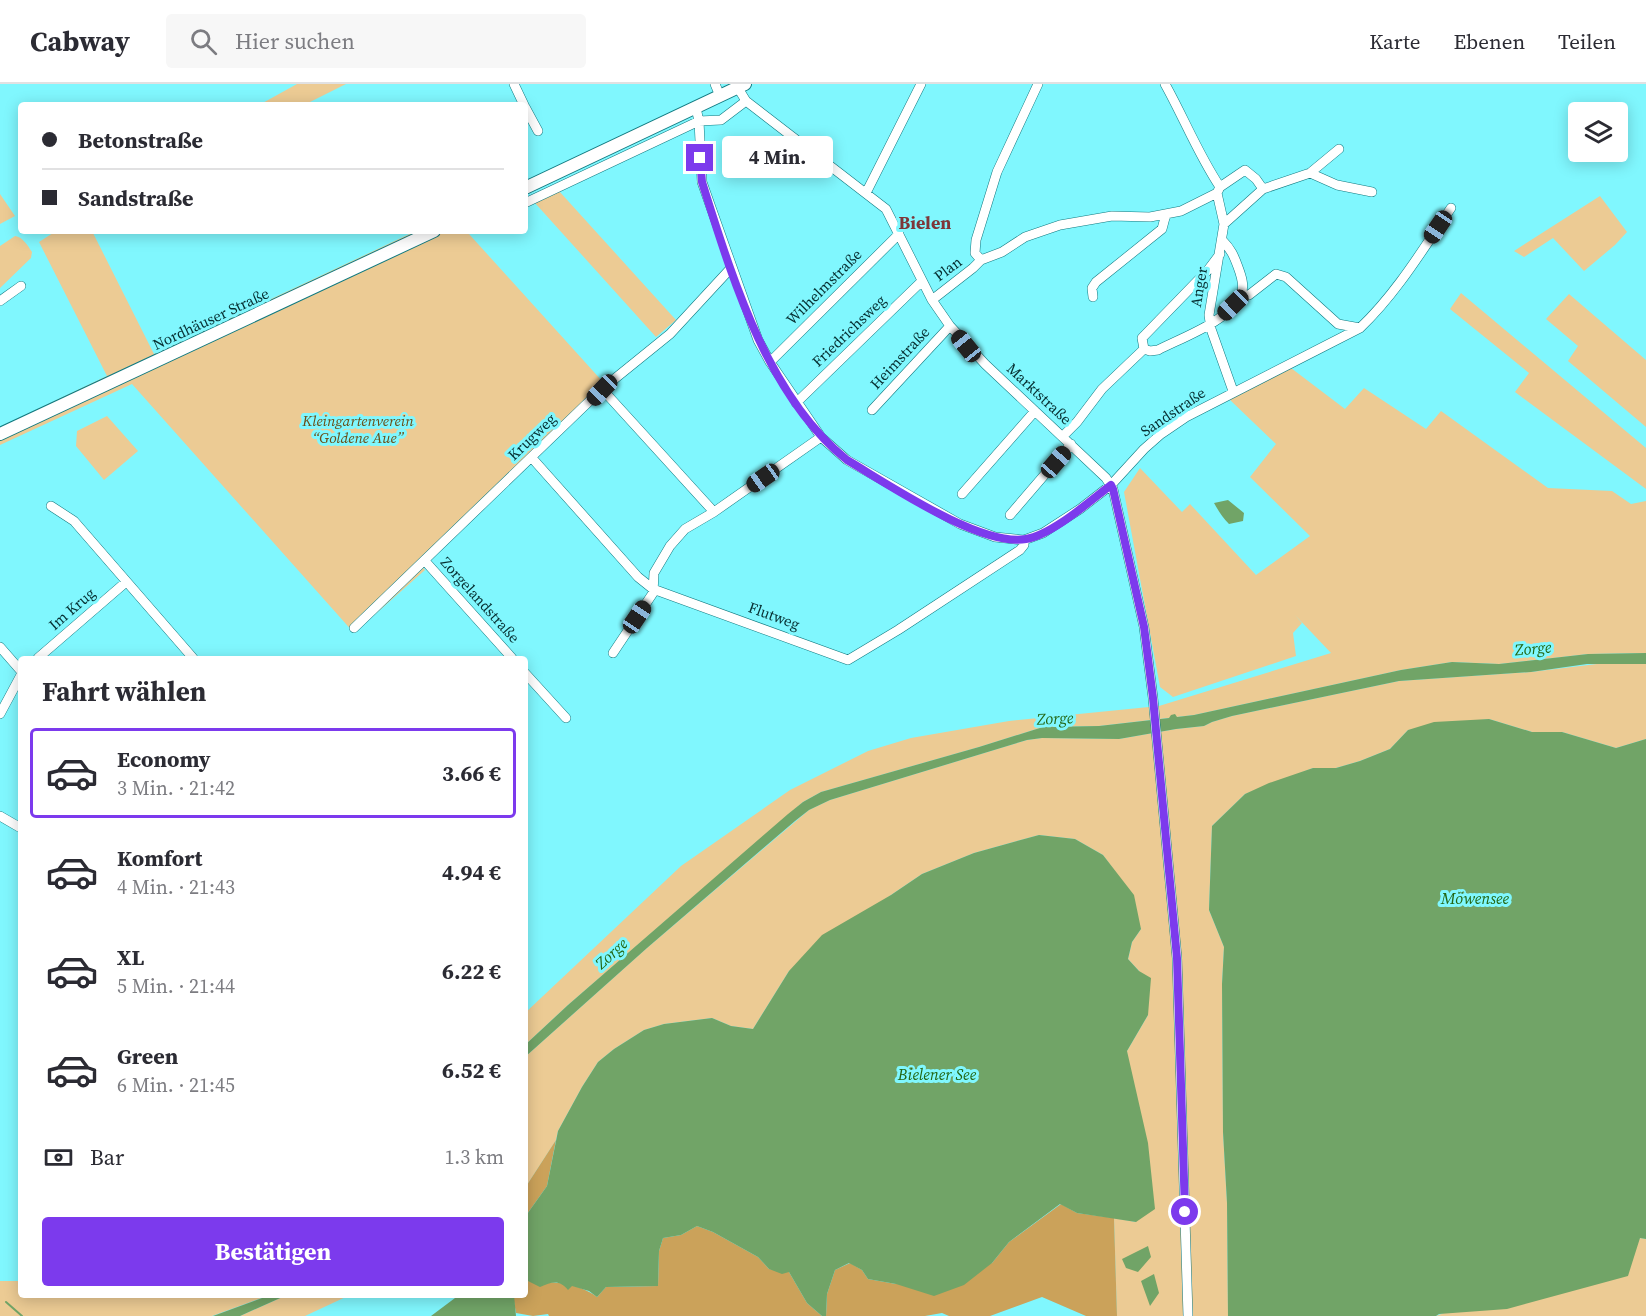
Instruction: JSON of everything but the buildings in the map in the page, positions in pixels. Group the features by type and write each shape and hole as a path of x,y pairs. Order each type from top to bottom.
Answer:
{"main road":[{"path":"528,187 696,108 718,90 742,86"},
{"name":"Nordhäuser Straße","path":"0,434 428,234"}],"street":[{"path":"514,84 522,102"},
{"path":"866,193 921,84"},
{"path":"981,260 975,254 975,240 997,172 1038,84"},
{"name":"Anger","path":"1144,349 1158,350 1210,324 1210,306 1224,224 1218,190 1165,84"},
{"name":"Marktstraße","path":"742,86 746,101 886,209 932,300 966,346 1063,436 1111,485"},
{"path":"528,202 699,121 721,120 746,101"},
{"path":"696,108 699,121 702,182 758,340 796,403 821,437 847,460 960,524 995,537 1024,540"},
{"path":"528,113 538,131"},
{"path":"1224,224 1263,189 1310,173 1339,149"},
{"name":"Plan","path":"932,300 981,260 1002,252 1025,237 1060,225 1112,216 1150,217 1180,211 1218,190 1245,171 1256,179 1263,189"},
{"path":"1310,173 1337,185 1372,192"},
{"name":"Sandstraße","path":"1024,540 1043,533 1111,485 1144,449 1186,417 1360,328 1412,265 1451,208"},
{"path":"1093,297 1092,288 1096,282 1162,230 1166,214"},
{"name":"Wilhelmstraße","path":"770,362 899,234"},
{"path":"1222,240 1231,249 1243,287 1241,295 1221,317 1210,324 1233,392"},
{"name":"Anger","path":"1144,349 1142,338 1208,270 1220,254"},
{"name":"Krugweg","path":"354,628 602,390 670,334 731,268"},
{"path":"1241,295 1249,295 1276,274 1286,277 1338,324 1360,328"},
{"name":"Friedrichsweg","path":"796,403 922,281"},
{"path":"0,302 21,286"},
{"name":"Heimstraße","path":"872,410 950,326"},
{"name":"Anger","path":"1063,436 1077,422 1102,389 1144,349"},
{"path":"602,390 714,512"},
{"path":"962,494 1035,411"},
{"path":"613,654 650,599 654,573 670,546 686,529 821,437"},
{"path":"1010,515 1071,444"},
{"name":"Flutweg","path":"532,458 638,577 653,589 848,660 1020,550 1024,545 1024,540"},
{"path":"1111,485 1144,627 1154,707 1177,958 1188,1316"},
{"path":"51,506 74,521 191,656"},
{"name":"Zorgelandstraße","path":"424,561 510,656"},
{"name":"Im Krug","path":"40,656 126,582"},
{"path":"0,647 18,669"},
{"path":"528,676 566,718"},
{"path":"0,714 18,679"},
{"path":"0,816 18,826"}],"green space":[{"path":"297,84 346,84 310,102 264,102"},
{"path":"559,191 676,320 656,337 535,203"},
{"path":"0,194 15,216 0,224"},
{"path":"1600,196 1627,232 1584,271 1553,238 1524,257 1514,251"},
{"name":"Kleingartenverein “Goldene Aue”","path":"51,234 94,234 154,354 410,234 469,234 603,382 419,563 425,570 354,633 132,384 0,445 0,427 107,376 39,242"},
{"path":"15,236 27,245 32,252 31,258 0,288 0,246"},
{"path":"1461,293 1646,448 1646,489 1515,392 1529,373 1450,309"},
{"path":"1569,294 1646,360 1646,427 1568,361 1578,346 1546,319"},
{"path":"1291,368 1345,409 1364,388 1426,429 1441,411 1548,488 1612,491 1631,504 1646,501 1646,653 1588,654 1499,664 1452,662 1401,670 1194,715 1099,726 1043,727 821,792 803,802 528,1042 528,1010 681,866 790,790 868,751 911,738 1009,721 1159,706 1331,653 1295,615 1302,623 1293,633 1296,656 1173,697 1160,687 1124,492 1140,468 1182,512 1190,504 1256,575 1310,536 1250,477 1276,444 1229,399"},
{"path":"107,416 138,451 104,480 76,446 77,431"},
{"path":"1605,663 1646,664 1646,739 1616,748 1562,732 1532,732 1489,719 1408,730 1390,749 1360,761 1336,768 1313,768 1245,794 1212,826 1209,910 1224,947 1223,1132 1227,1203 1228,1316 1117,1316 1114,1218 1136,1222 1127,1051 1148,1015 1139,971 1128,959 1132,942 1141,929 1114,870 1103,855 1075,839 1039,835 974,853 922,874 789,971 753,1029 731,1026 712,1018 664,1024 644,1030 598,1062 558,1131 556,1140 528,1183 528,1054 647,948 809,810 830,800 1027,740 1042,738 1119,739 1204,726 1232,716 1399,681 1531,672"},
{"path":"1641,1238 1646,1239 1646,1316 1436,1316"},
{"path":"0,1281 18,1281 18,1298 262,1298 212,1316 0,1316"},
{"path":"280,1298 344,1298 305,1316 240,1316"}],"shaded area":[{"path":"556,1140 547,1186 528,1213 528,1183"},
{"path":"1061,1204 1077,1213 1114,1218 1117,1316 1086,1316 1042,1297 990,1316 949,1316 942,1313 925,1316 826,1316 827,1294 835,1270 850,1263 862,1270 868,1279 896,1284 992,1263 1009,1242"},
{"path":"697,1226 713,1232 758,1257 769,1269 789,1272 807,1303 822,1316 549,1316 548,1314 533,1316 516,1313 513,1298 528,1298 528,1281 581,1288 597,1297 606,1287 658,1286 659,1251 663,1238 681,1235"}],"water":[{"path":"1228,500 1244,513 1243,521 1229,524 1214,503"},
{"path":"1646,653 1646,664 1587,664 1531,672 1399,681 1232,716 1204,726 1119,739 1042,738 1027,740 830,800 809,810 795,821 528,1054 528,1042 568,1005 788,814 821,792 1043,727 1099,726 1169,718 1175,714 1177,717 1194,715 1401,670 1452,662 1499,664 1588,654"},
{"name":"Möwensee","path":"1489,719 1532,732 1562,732 1616,748 1646,739 1646,1239 1640,1238 1628,1276 1507,1309 1436,1316 1228,1316 1227,1203 1223,1132 1224,947 1209,910 1212,826 1245,794 1269,783 1313,768 1336,768 1360,761 1390,749 1408,730 1434,722"},
{"name":"Bielener See","path":"1039,835 1075,839 1103,855 1134,895 1141,929 1132,942 1128,959 1139,971 1151,978 1148,1015 1127,1051 1148,1143 1155,1209 1136,1222 1077,1213 1060,1204 1009,1242 992,1263 964,1285 934,1296 896,1284 868,1279 862,1270 849,1263 835,1270 827,1294 826,1316 822,1316 807,1303 789,1272 782,1274 769,1269 758,1257 713,1232 697,1226 681,1235 663,1238 659,1251 658,1286 606,1287 597,1297 589,1291 572,1286 568,1290 558,1283 540,1287 528,1281 528,1213 547,1186 558,1131 598,1062 644,1030 664,1024 712,1018 731,1026 753,1029 789,971 822,935 922,874 974,853"},
{"path":"1148,1246 1151,1257 1138,1272 1126,1268 1122,1259"},
{"path":"1154,1274 1159,1293 1150,1306 1141,1281"},
{"path":"262,1298 280,1298 240,1316 213,1316"},
{"path":"455,1298 514,1298 516,1316 431,1316"}],"waterway":[{"path":"6,1302 22,1316"}],"district":[{"name":"Bielen","path":"925,223"}],"route":[{"path":"700,158 702,182 711,211 758,340 796,403 821,437 847,460 960,524 995,537 1024,540 1034,537 1080,509 1111,485 1113,489 1144,627 1153,698 1177,958 1185,1212"}],"water label":[{"name":"Zorge","path":"1533,648"},
{"name":"Zorge","path":"1055,718"},
{"name":"Zorge","path":"611,953"}]}
